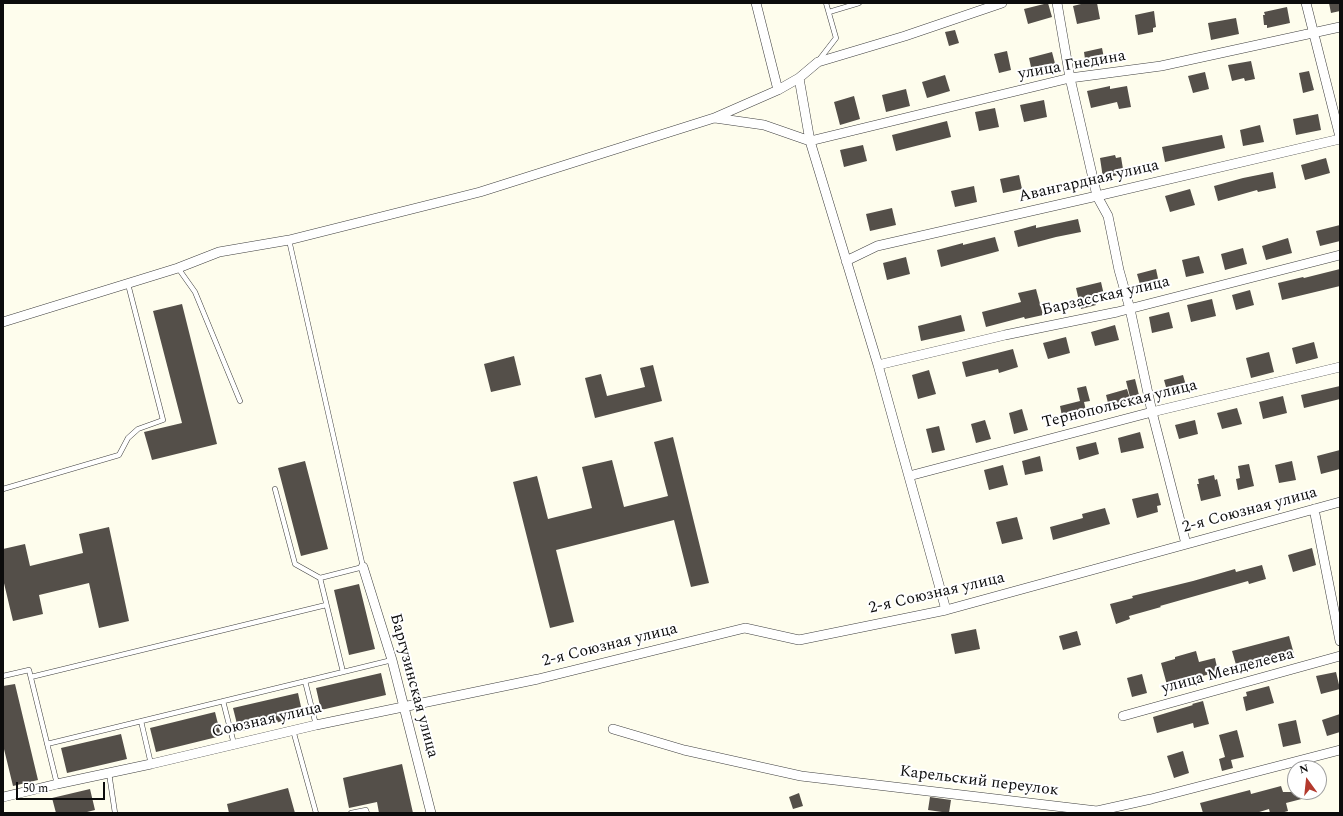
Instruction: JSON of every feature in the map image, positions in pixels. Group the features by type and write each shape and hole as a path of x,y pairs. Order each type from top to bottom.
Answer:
{"street":[{"path":"756,3 778,90"},
{"path":"3,322 178,268 219,252 289,240 480,192 714,118 778,90 798,78 818,62 905,36 1002,3"},
{"path":"1057,3 1070,78 1097,196 1108,216 1152,412 1186,544"},
{"path":"1306,3 1340,138"},
{"name":"улица Гнедина","path":"810,141 1070,78 1161,66 1314,34 1340,27"},
{"path":"798,78 810,141 878,365 946,610"},
{"path":"714,118 764,125 810,141"},
{"name":"Авангардная улица","path":"846,261 877,246 1097,196 1340,138"},
{"name":"Барзасская улица","path":"878,365 1005,335 1093,318 1340,255"},
{"name":"Тернопольская улица","path":"909,476 1152,412 1340,367"},
{"name":"2-я Союзная улица","path":"538,679 745,628 799,640 946,610 1340,502"},
{"path":"1314,509 1340,641"},
{"name":"Баргузинская улица","path":"362,567 405,706 431,813"},
{"name":"улица Менделеева","path":"1123,716 1340,656"},
{"name":"Союзная улица","path":"3,797 293,730 538,679"},
{"name":"Карельский переулок","path":"613,729 684,750 802,776 1097,810 1151,799 1340,750"}],"lane":[{"path":"818,62 836,38 826,3"},
{"path":"829,12 859,3"},
{"path":"275,489 295,564 320,578 362,567 289,240"},
{"path":"178,268 195,292 240,401"},
{"path":"3,488 119,455 128,438 138,429 163,420 128,284"},
{"path":"320,578 343,672"},
{"path":"31,677 326,605"},
{"path":"47,744 392,660"},
{"path":"3,676 29,670 57,784"},
{"path":"306,681 316,725"},
{"path":"223,701 234,744"},
{"path":"141,721 151,764"},
{"path":"293,730 316,813"},
{"path":"109,773 115,813"},
{"path":"351,813 366,810 367,813"}],"building":[{"path":"1048,3 1052,17 1028,24 1024,9"},
{"path":"1085,3 1097,3 1100,19 1077,24 1073,6"},
{"path":"1329,3 1340,3 1340,11 1331,13"},
{"path":"1287,7 1290,23 1267,28 1267,25 1264,25 1264,12"},
{"path":"1154,11 1156,27 1153,28 1153,32 1138,35 1135,15"},
{"path":"1236,18 1239,34 1211,40 1208,23"},
{"path":"955,30 959,43 949,46 945,32"},
{"path":"1102,48 1105,63 1086,66 1084,52"},
{"path":"1007,51 1011,70 999,73 994,54"},
{"path":"1052,52 1057,71 1033,76 1029,58"},
{"path":"1251,61 1255,79 1245,81 1244,78 1232,81 1228,65"},
{"path":"1309,71 1314,90 1303,93 1299,73"},
{"path":"1205,72 1209,89 1193,93 1188,76"},
{"path":"945,75 950,91 927,98 922,82"},
{"path":"1110,86 1110,89 1127,86 1131,107 1119,109 1117,102 1091,108 1087,91"},
{"path":"906,89 910,106 886,112 882,95"},
{"path":"854,96 860,119 840,125 834,102"},
{"path":"1044,100 1047,117 1024,122 1020,105"},
{"path":"995,108 999,127 979,131 975,112"},
{"path":"1318,114 1321,130 1296,135 1293,119"},
{"path":"947,121 951,137 896,151 892,135"},
{"path":"1260,125 1264,142 1243,146 1240,130"},
{"path":"1222,135 1225,148 1165,162 1162,147"},
{"path":"863,145 867,161 844,167 840,150"},
{"path":"1115,155 1116,158 1121,157 1123,169 1118,170 1119,175 1103,178 1100,158"},
{"path":"1326,158 1330,173 1305,180 1301,165"},
{"path":"1273,172 1276,188 1258,192 1257,190 1218,201 1214,186"},
{"path":"1019,175 1022,189 1003,193 1000,179"},
{"path":"974,186 977,202 955,207 951,191"},
{"path":"1190,189 1195,205 1170,212 1165,196"},
{"path":"892,208 896,225 870,231 866,214"},
{"path":"1078,219 1081,232 1018,247 1014,231 1036,225 1036,228"},
{"path":"1340,225 1340,241 1320,246 1316,231"},
{"path":"995,237 999,251 941,267 937,250"},
{"path":"1288,238 1292,253 1266,260 1262,246"},
{"path":"1243,248 1247,264 1225,270 1221,254"},
{"path":"1199,256 1204,273 1186,277 1182,260"},
{"path":"906,257 910,274 887,280 883,263"},
{"path":"1156,269 1159,283 1141,288 1137,274"},
{"path":"1340,269 1340,286 1282,300 1278,283"},
{"path":"1101,282 1104,295 1094,297 1096,305 1081,309 1076,288"},
{"path":"1036,289 1043,315 1025,319 1024,317 986,327 982,312 1021,302 1018,293"},
{"path":"1250,290 1254,305 1236,310 1232,295"},
{"path":"1212,299 1216,316 1191,322 1187,305"},
{"path":"182,304 217,444 152,460 144,432 182,423 153,311"},
{"path":"1169,312 1173,328 1152,333 1149,317"},
{"path":"961,315 965,331 921,341 918,326"},
{"path":"1115,325 1119,340 1095,346 1091,332"},
{"path":"1066,337 1070,353 1048,359 1043,343"},
{"path":"1314,342 1318,358 1296,364 1292,348"},
{"path":"1013,349 1018,367 999,373 998,369 966,377 962,362"},
{"path":"1269,352 1274,372 1251,378 1246,358"},
{"path":"514,356 521,385 491,392 484,364"},
{"path":"653,365 662,401 595,418 585,378 601,374 607,396 645,387 640,368"},
{"path":"929,370 936,394 918,399 912,375"},
{"path":"1183,375 1187,389 1168,394 1164,380"},
{"path":"1135,379 1139,395 1130,397 1126,381"},
{"path":"1086,386 1090,401 1084,402 1087,415 1063,421 1060,406 1080,401 1077,388"},
{"path":"1340,386 1340,399 1304,408 1301,395"},
{"path":"1127,389 1132,405 1110,411 1106,395"},
{"path":"1283,396 1287,413 1263,419 1259,402"},
{"path":"1237,408 1242,424 1222,429 1217,413"},
{"path":"1022,409 1028,430 1014,434 1009,413"},
{"path":"985,420 991,439 976,443 971,424"},
{"path":"1195,420 1198,434 1179,439 1175,425"},
{"path":"939,426 945,450 932,453 926,429"},
{"path":"1140,432 1144,448 1121,453 1118,438"},
{"path":"673,437 709,583 691,587 674,520 556,550 574,622 550,628 513,482 537,476 548,519 592,508 582,467 612,460 624,507 668,496 654,442"},
{"path":"1096,442 1099,454 1079,460 1076,447"},
{"path":"1340,450 1340,469 1321,474 1317,456"},
{"path":"1040,456 1043,471 1025,475 1022,461"},
{"path":"305,461 328,549 301,556 278,468"},
{"path":"1292,461 1296,480 1279,483 1275,465"},
{"path":"1249,464 1254,486 1238,490 1236,479 1240,478 1238,466"},
{"path":"1003,465 1008,485 989,490 984,470"},
{"path":"1214,475 1215,480 1217,479 1221,496 1201,501 1197,484 1199,484 1198,479"},
{"path":"1158,493 1161,505 1157,506 1158,512 1137,518 1132,499"},
{"path":"1105,508 1110,524 1053,540 1050,527 1083,518 1082,514"},
{"path":"1017,517 1023,539 1002,544 996,522"},
{"path":"109,527 129,621 99,628 89,583 39,595 43,614 13,621 3,579 3,549 25,544 30,566 83,553 79,534"},
{"path":"1312,548 1316,565 1293,572 1288,555"},
{"path":"1262,565 1266,579 1249,584 1248,581 1160,606 1161,607 1129,616 1130,619 1116,624 1110,604 1133,598 1132,596 1235,569 1236,572"},
{"path":"359,584 375,649 349,655 334,590"},
{"path":"976,629 980,649 955,654 951,634"},
{"path":"1077,631 1081,645 1063,650 1059,636"},
{"path":"1289,636 1294,654 1237,668 1232,651"},
{"path":"1196,651 1199,662 1215,658 1218,672 1167,685 1161,663"},
{"path":"1336,672 1340,689 1321,694 1316,676"},
{"path":"381,673 386,695 321,710 316,688"},
{"path":"1142,674 1147,693 1132,697 1127,678"},
{"path":"15,684 38,780 13,786 3,745 3,686"},
{"path":"1269,686 1274,703 1246,711 1243,697 1247,696 1246,692"},
{"path":"298,693 303,716 239,732 233,708"},
{"path":"1203,701 1209,724 1194,728 1193,723 1157,733 1153,717"},
{"path":"215,712 221,736 156,752 150,728"},
{"path":"1340,714 1340,732 1327,736 1322,720"},
{"path":"1296,720 1301,743 1283,747 1278,724"},
{"path":"1237,730 1244,757 1231,760 1233,768 1222,771 1219,759 1225,757 1219,735"},
{"path":"121,734 127,759 67,773 61,748"},
{"path":"1183,751 1189,773 1174,778 1167,756"},
{"path":"402,764 413,813 379,813 377,802 349,808 343,778"},
{"path":"1281,786 1283,792 1287,792 1287,800 1298,800 1286,803 1288,811 1281,813 1270,813 1269,809 1256,813 1203,813 1200,803 1250,790 1251,794"},
{"path":"288,788 295,813 229,813 227,804"},
{"path":"90,789 95,810 83,813 56,813 52,798"},
{"path":"799,793 803,806 793,809 789,797"},
{"path":"930,797 951,800 949,813 928,810"}]}
